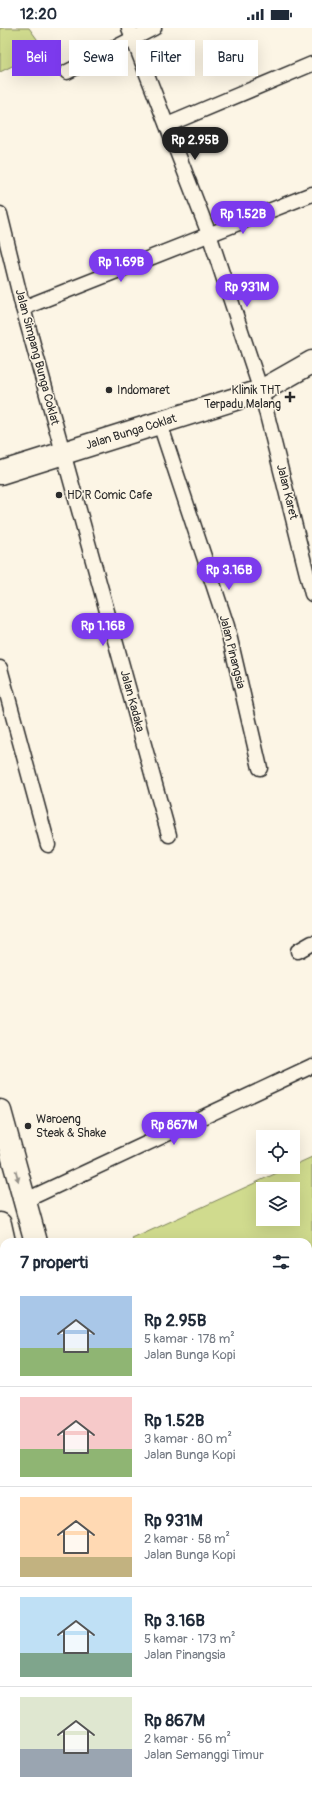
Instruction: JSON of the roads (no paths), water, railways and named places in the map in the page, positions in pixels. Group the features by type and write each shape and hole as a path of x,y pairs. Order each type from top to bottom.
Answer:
{"main road":[{"name":"Jalan Bunga Coklat","path":"0,473 63,452 160,424 261,391 312,362"},
{"path":"0,1111 35,1238"},
{"path":"0,1224 3,1238"}],"street":[{"path":"67,72 131,33 154,28"},
{"name":"Jalan Karet","path":"131,33 209,234 261,391 312,594"},
{"path":"167,125 312,64"},
{"path":"23,308 312,194"},
{"name":"Jalan Simpang Bunga Coklat","path":"0,214 23,308 63,452"},
{"name":"Jalan Pinangsia","path":"160,424 227,626 260,768"},
{"name":"Jalan Kadaka","path":"63,452 169,835"},
{"path":"0,668 48,845"},
{"path":"298,951 312,943"},
{"path":"24,1201 312,1066"}],"place":[{"name":"Indomaret","path":"109,390"},
{"name":"Klinik THT Terpadu Malang","path":"290,397"},
{"name":"HD'R Comic Cafe","path":"59,495"},
{"name":"Waroeng Steak & Shake","path":"28,1126"}]}
